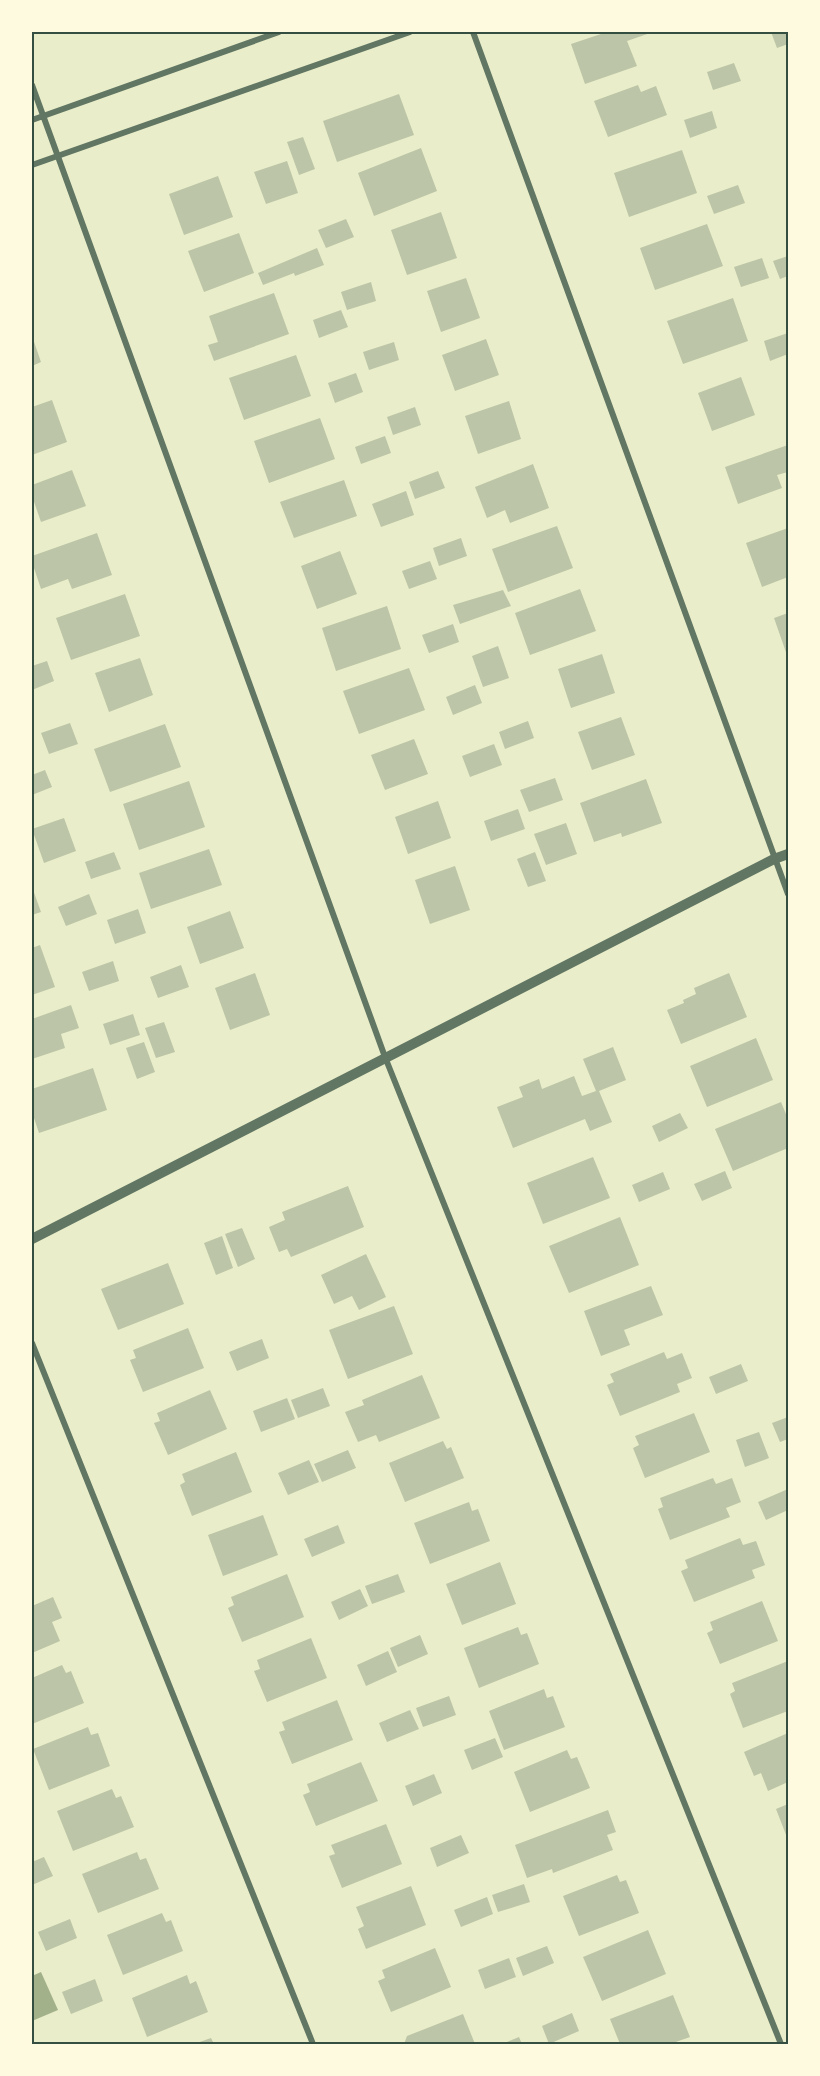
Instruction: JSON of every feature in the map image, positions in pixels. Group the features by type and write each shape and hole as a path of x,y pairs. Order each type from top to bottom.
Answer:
{"street":[{"path":"32,120 279,32"},
{"path":"32,165 410,32"},
{"path":"473,32 774,859 789,894"},
{"path":"32,85 385,1057 782,2044"},
{"path":"32,1239 774,859 789,854"},
{"path":"32,1343 313,2044"}],"shaded area":[{"path":"41,1972 58,2010 32,2021 32,1976"}],"building":[{"path":"653,32 627,41 637,66 585,84 571,44 604,33"},
{"path":"771,32 788,32 788,44 777,48"},
{"path":"734,63 741,81 713,90 707,72"},
{"path":"638,85 641,92 656,86 667,115 608,137 594,101"},
{"path":"399,94 414,135 337,162 323,121"},
{"path":"712,111 717,128 690,138 684,120"},
{"path":"303,137 315,169 299,175 287,142"},
{"path":"421,148 437,191 374,216 358,173"},
{"path":"682,150 697,193 629,217 614,173"},
{"path":"287,161 298,193 266,204 254,172"},
{"path":"218,176 233,217 184,235 169,194"},
{"path":"738,185 745,203 714,214 707,196"},
{"path":"441,212 457,258 407,275 391,230"},
{"path":"346,219 354,237 326,248 318,230"},
{"path":"707,224 723,266 655,290 640,248"},
{"path":"239,233 254,273 204,292 188,251"},
{"path":"317,248 324,265 263,285 258,273"},
{"path":"788,256 788,276 780,279 773,261"},
{"path":"762,258 769,278 741,287 734,267"},
{"path":"466,278 480,318 441,332 427,291"},
{"path":"371,282 376,301 347,310 341,292"},
{"path":"274,293 289,334 214,361 208,345 218,342 209,316"},
{"path":"733,298 748,341 683,364 667,321"},
{"path":"341,310 348,327 319,338 313,320"},
{"path":"788,333 788,354 770,361 764,341"},
{"path":"32,336 41,362 32,366"},
{"path":"486,339 499,375 455,391 442,355"},
{"path":"394,342 399,360 369,370 363,352"},
{"path":"296,355 311,396 244,420 229,378"},
{"path":"356,373 363,392 335,403 328,383"},
{"path":"741,377 755,415 712,431 698,393"},
{"path":"52,400 67,442 32,455 32,407"},
{"path":"509,401 521,439 478,454 465,416"},
{"path":"415,407 421,425 393,435 387,417"},
{"path":"320,418 335,459 269,483 254,441"},
{"path":"385,436 391,453 361,464 355,447"},
{"path":"788,445 788,472 777,475 782,488 738,504 725,467"},
{"path":"533,464 549,508 510,523 505,510 487,518 475,487"},
{"path":"72,470 86,506 41,522 32,496 32,485"},
{"path":"438,471 445,488 415,499 409,482"},
{"path":"344,480 357,516 294,538 280,502"},
{"path":"406,491 414,515 381,527 372,504"},
{"path":"557,526 573,568 508,592 492,549"},
{"path":"788,528 788,577 762,587 746,543"},
{"path":"97,533 112,575 72,589 68,579 41,589 32,556"},
{"path":"461,538 467,556 439,566 433,548"},
{"path":"340,551 357,594 317,609 301,566"},
{"path":"430,561 437,579 409,589 402,571"},
{"path":"580,589 596,631 530,655 515,613"},
{"path":"503,590 511,606 460,624 453,605"},
{"path":"125,594 140,636 71,660 56,618"},
{"path":"387,606 401,649 336,671 322,628"},
{"path":"788,613 788,658 774,618"},
{"path":"453,624 459,642 429,653 422,635"},
{"path":"498,646 509,678 483,687 472,656"},
{"path":"602,654 615,693 571,708 558,669"},
{"path":"140,658 153,695 109,712 95,673"},
{"path":"47,661 54,681 32,690 32,666"},
{"path":"409,668 425,710 359,734 343,691"},
{"path":"475,685 482,703 453,715 446,697"},
{"path":"621,717 635,755 592,770 578,732"},
{"path":"528,721 534,738 505,749 499,732"},
{"path":"70,723 78,744 49,754 41,733"},
{"path":"165,724 181,767 110,792 94,749"},
{"path":"414,739 428,774 385,790 371,755"},
{"path":"494,744 502,765 470,777 462,756"},
{"path":"45,770 52,787 32,795 32,775"},
{"path":"555,778 563,800 529,812 520,790"},
{"path":"646,779 662,823 622,837 621,833 594,842 580,803"},
{"path":"189,781 205,827 139,850 123,804"},
{"path":"438,801 451,838 408,854 395,817"},
{"path":"518,809 525,829 491,841 484,821"},
{"path":"64,818 76,851 44,863 32,829"},
{"path":"566,823 577,854 546,865 534,834"},
{"path":"209,849 222,885 151,909 139,873"},
{"path":"114,852 121,869 91,879 85,862"},
{"path":"535,852 546,881 528,887 517,859"},
{"path":"455,866 470,910 430,924 415,880"},
{"path":"32,887 41,912 32,915"},
{"path":"89,894 97,914 66,926 58,907"},
{"path":"138,909 146,933 115,944 107,920"},
{"path":"230,911 244,948 200,964 187,927"},
{"path":"40,945 55,987 32,995 32,948"},
{"path":"113,961 119,981 89,991 82,972"},
{"path":"181,965 189,987 158,998 150,977"},
{"path":"255,973 270,1015 230,1030 215,988"},
{"path":"729,973 747,1017 681,1044 667,1010 684,1003 683,1000 696,994 694,988"},
{"path":"71,1005 79,1028 61,1034 65,1048 32,1059 32,1019"},
{"path":"133,1014 140,1035 110,1045 103,1024"},
{"path":"164,1022 175,1052 156,1058 145,1028"},
{"path":"756,1038 773,1080 707,1107 690,1066"},
{"path":"144,1042 155,1072 137,1079 126,1048"},
{"path":"613,1047 626,1080 599,1091 612,1122 590,1131 585,1119 513,1148 497,1107 523,1097 519,1087 539,1079 542,1089 574,1076 582,1096 596,1091 583,1059"},
{"path":"93,1068 107,1110 39,1133 32,1112 32,1089"},
{"path":"781,1102 788,1119 788,1148 733,1171 715,1129"},
{"path":"680,1113 688,1128 659,1142 652,1126"},
{"path":"593,1157 610,1198 543,1224 527,1183"},
{"path":"725,1171 732,1188 702,1201 694,1184"},
{"path":"663,1172 670,1189 639,1202 632,1185"},
{"path":"348,1186 364,1227 291,1257 287,1249 279,1252 269,1227 285,1220 282,1212"},
{"path":"620,1217 639,1265 569,1293 549,1246"},
{"path":"242,1228 255,1259 238,1267 225,1234"},
{"path":"222,1236 233,1268 216,1275 204,1243"},
{"path":"366,1254 386,1297 359,1310 352,1296 334,1304 321,1275"},
{"path":"168,1263 184,1304 118,1330 101,1289"},
{"path":"651,1286 663,1315 624,1330 630,1345 601,1356 584,1311"},
{"path":"394,1306 413,1354 348,1379 329,1330"},
{"path":"188,1328 204,1368 143,1392 130,1360 136,1358 133,1350"},
{"path":"262,1339 269,1358 237,1371 229,1352"},
{"path":"664,1352 667,1359 682,1353 692,1378 677,1384 680,1392 620,1416 607,1385 614,1382 610,1374"},
{"path":"741,1364 748,1381 716,1394 709,1377"},
{"path":"422,1375 440,1418 379,1442 376,1435 358,1442 345,1412 364,1405 362,1400"},
{"path":"323,1388 330,1406 298,1418 291,1400"},
{"path":"210,1390 227,1429 168,1455 154,1423 160,1421 157,1413"},
{"path":"287,1398 295,1419 261,1432 253,1411"},
{"path":"694,1413 710,1452 645,1478 633,1448 639,1445 635,1436"},
{"path":"788,1417 788,1439 780,1442 772,1423"},
{"path":"759,1432 769,1458 745,1467 736,1440"},
{"path":"443,1441 447,1449 451,1447 464,1478 405,1502 389,1463"},
{"path":"348,1450 356,1468 322,1482 314,1464"},
{"path":"236,1452 252,1492 192,1516 180,1485 185,1482 182,1474"},
{"path":"309,1460 319,1482 288,1495 278,1473"},
{"path":"713,1478 716,1484 732,1478 741,1502 726,1508 730,1517 670,1540 658,1509 663,1507 660,1498"},
{"path":"788,1489 788,1510 766,1520 758,1502"},
{"path":"469,1502 472,1511 478,1509 490,1541 430,1564 414,1523"},
{"path":"263,1515 278,1555 223,1576 208,1535"},
{"path":"338,1525 345,1543 312,1557 304,1539"},
{"path":"740,1538 743,1545 756,1541 765,1565 752,1570 755,1578 694,1602 681,1571 688,1568 685,1560"},
{"path":"500,1562 516,1604 462,1625 446,1584"},
{"path":"287,1574 304,1617 242,1642 228,1608 234,1605 231,1597"},
{"path":"398,1574 405,1592 372,1604 365,1586"},
{"path":"360,1589 368,1606 339,1620 331,1602"},
{"path":"53,1597 62,1618 52,1622 60,1641 32,1653 32,1606"},
{"path":"762,1601 778,1641 720,1664 707,1633 713,1630 710,1622"},
{"path":"518,1627 521,1635 527,1633 539,1664 479,1688 464,1648"},
{"path":"420,1635 428,1654 398,1667 390,1648"},
{"path":"311,1638 327,1678 267,1702 254,1671 260,1669 257,1660"},
{"path":"388,1651 397,1672 366,1686 357,1665"},
{"path":"788,1661 788,1711 743,1728 730,1694 735,1691 732,1683"},
{"path":"62,1665 66,1673 71,1671 84,1703 32,1724 32,1678"},
{"path":"544,1689 547,1698 553,1696 565,1727 504,1750 489,1711"},
{"path":"449,1696 456,1715 423,1727 416,1708"},
{"path":"337,1700 353,1740 292,1764 279,1732 285,1730 282,1722"},
{"path":"410,1710 419,1729 387,1742 379,1723"},
{"path":"88,1727 91,1735 98,1733 110,1766 49,1790 33,1749"},
{"path":"788,1733 788,1782 768,1791 761,1773 754,1776 744,1752"},
{"path":"495,1738 503,1757 472,1770 464,1750"},
{"path":"567,1750 571,1759 577,1757 590,1788 530,1812 514,1772"},
{"path":"361,1762 378,1801 316,1826 303,1795 310,1792 307,1784"},
{"path":"434,1774 442,1793 413,1806 405,1786"},
{"path":"112,1789 116,1798 121,1796 134,1827 73,1851 57,1811"},
{"path":"788,1804 788,1840 776,1809"},
{"path":"608,1810 616,1832 607,1835 613,1850 553,1873 552,1869 527,1878 515,1845"},
{"path":"386,1824 402,1864 342,1888 329,1856 335,1854 331,1845"},
{"path":"461,1835 469,1853 437,1867 430,1848"},
{"path":"137,1852 140,1860 146,1858 159,1889 98,1913 82,1874"},
{"path":"44,1857 53,1876 32,1885 32,1862"},
{"path":"617,1875 620,1882 626,1880 639,1913 579,1936 563,1896"},
{"path":"524,1884 530,1902 498,1912 492,1895"},
{"path":"411,1886 426,1925 366,1949 358,1929 364,1926 356,1907"},
{"path":"487,1897 493,1914 461,1927 454,1910"},
{"path":"162,1913 166,1922 171,1920 183,1951 123,1975 107,1935"},
{"path":"70,1919 77,1938 46,1951 38,1932"},
{"path":"648,1930 666,1974 602,2001 583,1957"},
{"path":"547,1946 554,1963 523,1976 516,1958"},
{"path":"435,1948 451,1987 391,2012 378,1981 385,1978 382,1970"},
{"path":"509,1958 516,1977 485,1989 478,1970"},
{"path":"187,1975 190,1984 196,1981 208,2012 147,2037 132,1998"},
{"path":"95,1979 103,2001 71,2014 62,1992"},
{"path":"673,1995 690,2037 670,2044 620,2044 610,2019"},
{"path":"572,2013 579,2031 549,2044 542,2026"},
{"path":"463,2014 475,2044 404,2044 407,2036"},
{"path":"519,2037 522,2044 502,2044"},
{"path":"211,2038 214,2044 194,2044"}]}
